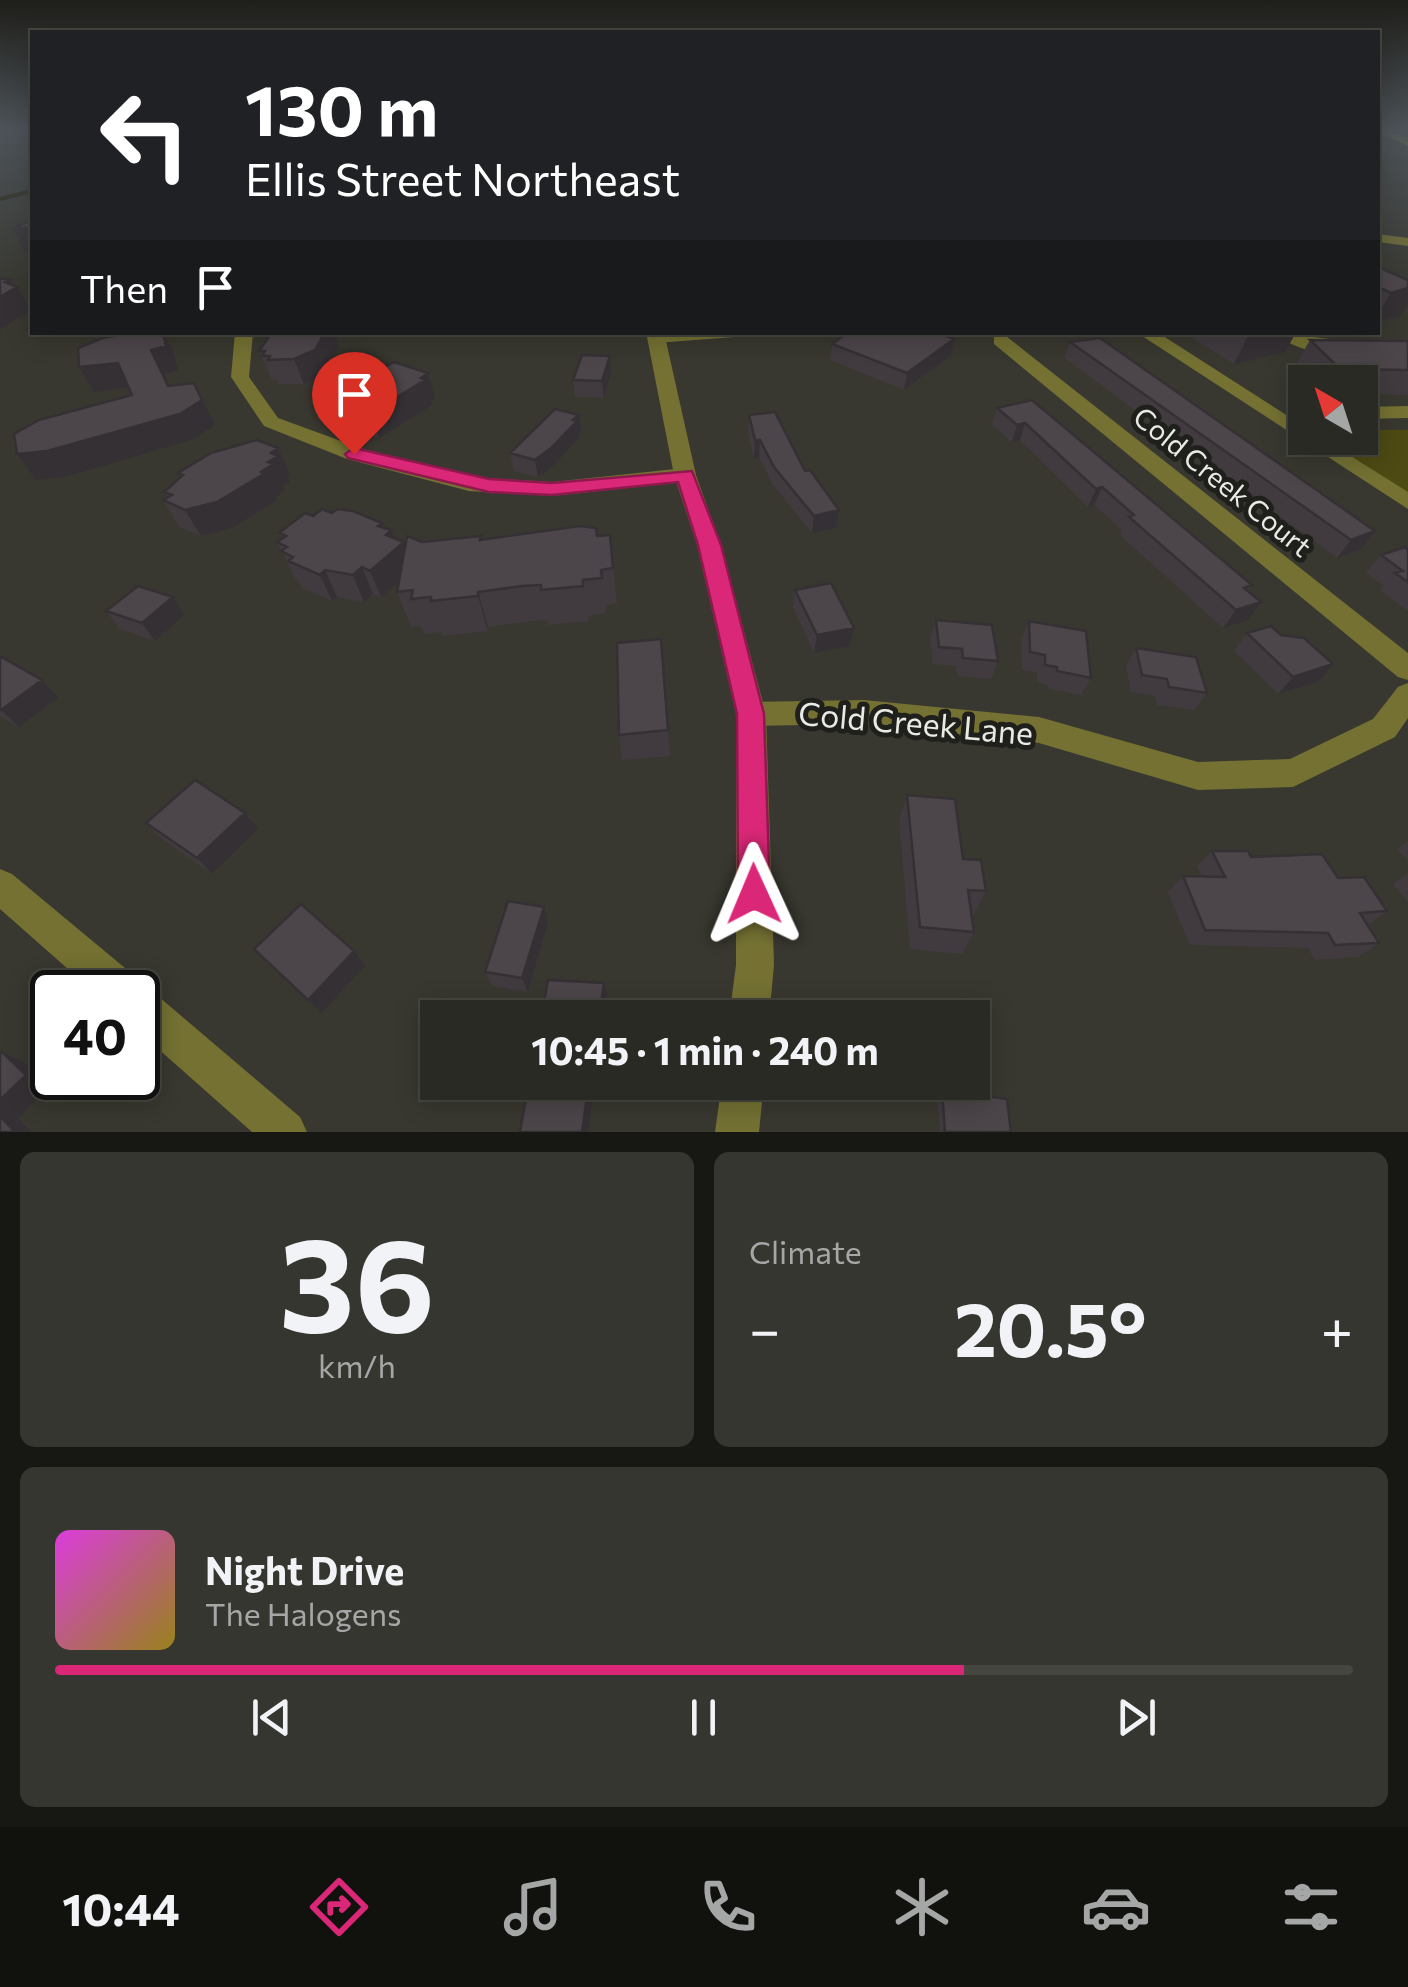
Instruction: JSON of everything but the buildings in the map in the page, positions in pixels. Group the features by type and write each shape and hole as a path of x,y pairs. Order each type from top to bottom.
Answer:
{"street":[{"path":"1380,238 1408,242"},
{"path":"244,335 240,377 271,422 354,454 489,485 552,489 685,475"},
{"path":"1149,335 1288,424"},
{"path":"1286,335 1302,344 1349,339"},
{"path":"656,336 685,475 710,545 750,714 755,965 752,1000"},
{"name":"Cold Creek Court","path":"1000,340 1408,668"},
{"path":"1378,412 1408,412"},
{"path":"1270,413 1288,413"},
{"path":"1335,455 1408,502"},
{"name":"Cold Creek Lane","path":"750,714 864,712 1039,730 1198,776 1217,776 1293,773 1384,728 1408,694"},
{"path":"0,886 97,970"},
{"path":"160,1024 285,1132"},
{"path":"738,1132 741,1100"}],"shaded area":[{"path":"1378,430 1408,430 1408,497 1343,455 1378,455"}],"waterway":[{"path":"0,199 30,192"}],"route":[{"path":"354,454 469,484 552,489 685,475 710,545 750,714 754,894"}]}
